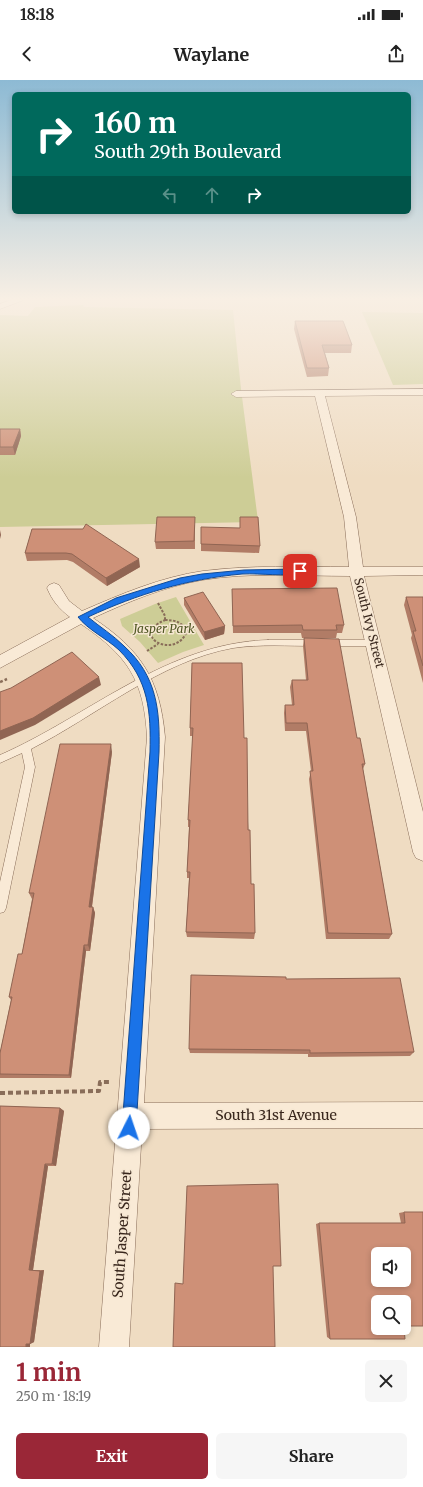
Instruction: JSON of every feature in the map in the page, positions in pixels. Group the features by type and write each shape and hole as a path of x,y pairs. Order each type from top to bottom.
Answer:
{"street":[{"path":"236,394 423,392"},
{"name":"South Ivy Street","path":"319,393 350,517 353,552 357,572 423,852"},
{"path":"0,662 82,617 119,600 155,587 202,576 244,572 423,571"},
{"name":"South Jasper Street","path":"54,588 63,604 122,648 145,679 153,702 156,737 114,1347"},
{"name":"South 31st Avenue","path":"130,1116 423,1114"}],"lane":[{"path":"0,759 26,749 145,679 190,657 223,647 250,643 374,643"},
{"path":"0,908 30,767 26,749"}],"path":[{"path":"156,599 165,616 165,620"},
{"path":"165,620 171,620 182,624 185,627 186,635 184,639 175,645 168,646 158,644 150,637 151,628 165,620"},
{"path":"146,651 158,644"},
{"path":"0,1093 100,1091 100,1082 132,1082"}],"green space":[{"path":"0,359 238,359 258,521 0,527"},
{"path":"382,359 423,359 423,384 393,385"},
{"name":"Jasper Park","path":"176,597 204,645 158,663 140,642 122,626 120,619"}],"building":[{"path":"305,359 326,359 329,368 307,368"},
{"path":"0,429 20,429 13,447 0,447"},
{"path":"157,517 195,517 194,541 155,542"},
{"path":"240,517 258,517 260,546 201,544 201,527 240,528"},
{"path":"86,524 139,559 106,578 72,554 25,553 32,529 83,529"},
{"path":"337,588 344,625 336,625 337,630 303,630 302,625 233,626 232,589"},
{"path":"203,592 225,626 204,632 184,598"},
{"path":"406,597 423,597 423,666 413,631 416,631"},
{"path":"304,638 339,639 357,738 360,738 365,764 362,764 392,934 328,933 310,771 313,771 307,723 286,723 285,705 294,705 292,680 308,680"},
{"path":"72,652 99,677 33,718 0,731 0,692 11,688"},
{"path":"192,663 242,663 244,738 247,738 248,830 250,830 251,884 254,884 255,933 186,932 190,872 187,872 193,728 190,728"},
{"path":"60,744 111,744 89,907 93,907 88,945 84,945 69,1075 0,1074 0,1053 12,997 9,997 18,954 22,954 34,893 29,893"},
{"path":"191,975 286,977 286,979 400,978 414,1052 310,1053 310,1050 189,1049"},
{"path":"0,1106 60,1108 52,1164 45,1164 29,1270 40,1271 30,1344 26,1344 26,1347 0,1347"},
{"path":"278,1184 281,1266 273,1266 275,1347 173,1347 175,1283 183,1284 187,1186"},
{"path":"404,1212 423,1212 423,1326 411,1326 411,1295 371,1295 371,1335 405,1335 405,1339 330,1339 319,1223 405,1223"}],"route":[{"path":"129,1128 156,737 155,720 153,702 144,675 122,648 97,627 82,617 119,600 155,587 202,576 244,572 300,571"}]}
